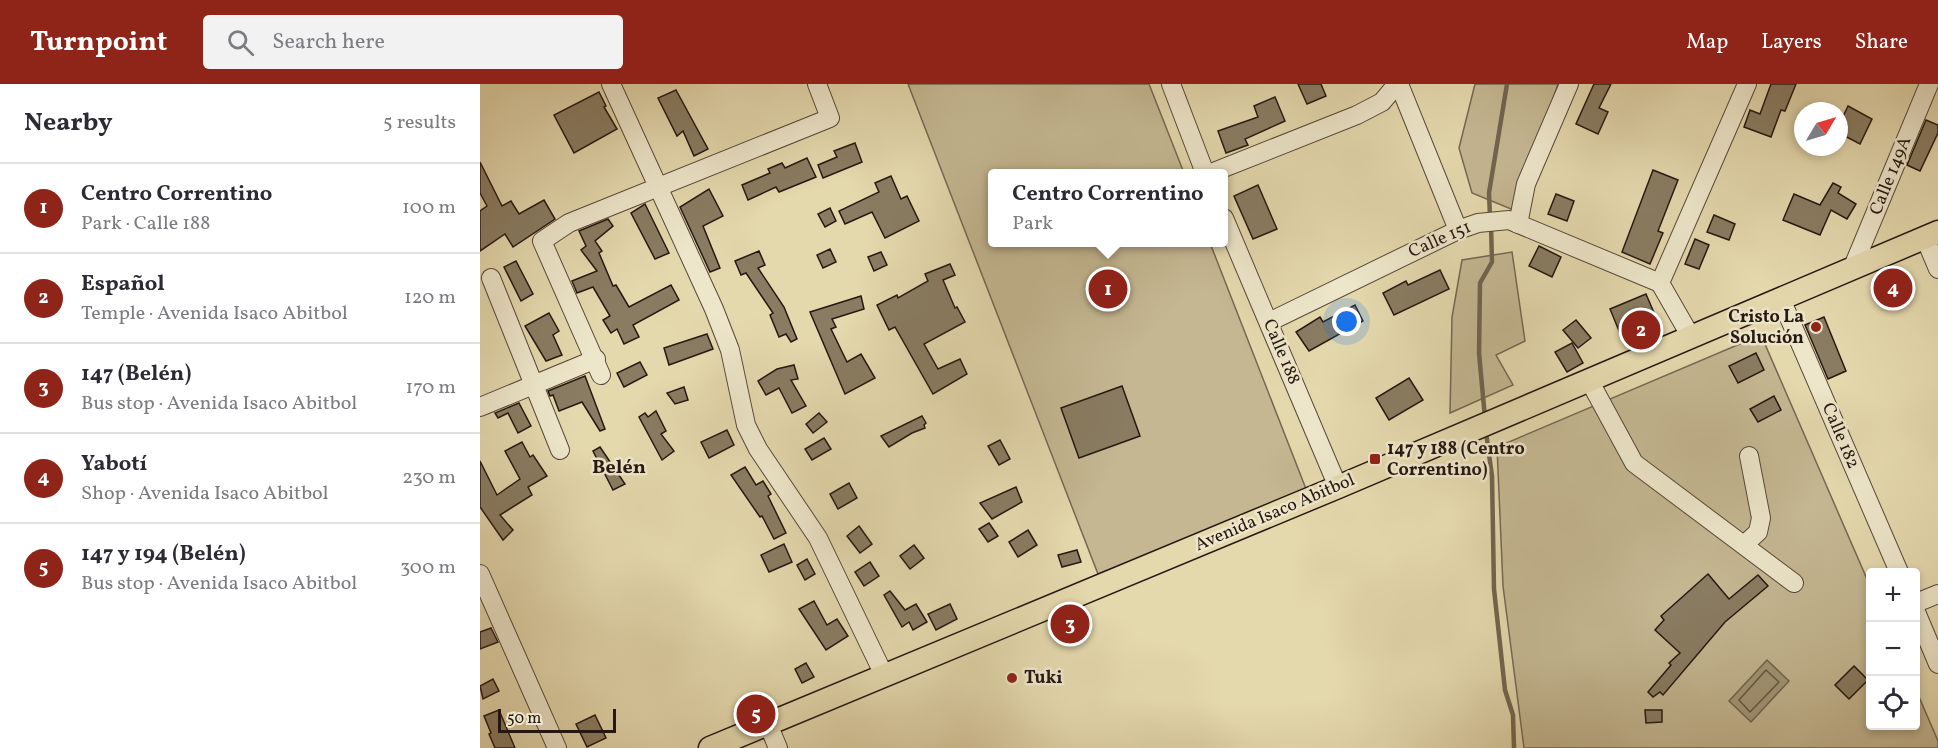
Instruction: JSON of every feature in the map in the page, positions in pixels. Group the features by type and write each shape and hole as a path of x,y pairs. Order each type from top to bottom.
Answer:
{"main road":[{"name":"Avenida Isaco Abitbol","path":"710,748 1338,487 1932,235"}],"street":[{"path":"611,84 730,350 746,425 758,449 818,538 884,675"},
{"path":"480,406 535,383 598,367 542,241 568,223 830,118 817,84"},
{"path":"1171,84 1203,169"},
{"path":"1223,169 1357,115 1382,102 1398,84 1458,230"},
{"path":"1514,222 1526,184 1569,84"},
{"path":"1691,337 1660,283 1747,84"},
{"name":"Calle 149A","path":"1852,269 1929,84"},
{"name":"Calle 151","path":"1269,322 1458,230 1478,223 1514,222 1660,283"},
{"name":"Calle 188","path":"1228,227 1338,487"},
{"path":"1932,235 1938,269"},
{"path":"491,278 560,450"},
{"name":"Calle 182","path":"1781,299 1897,568"},
{"path":"1589,380 1634,463 1794,583"},
{"path":"1744,545 1758,532 1761,518 1749,456"},
{"path":"480,574 557,748"},
{"path":"1920,601 1938,594"},
{"path":"1920,621 1938,664"},
{"path":"768,724 778,748"}],"shaded area":[{"path":"908,84 1149,84 1182,169 988,169 988,247 1212,247 1308,494 1098,574"},
{"path":"1475,84 1558,84 1516,211 1472,193 1459,148"},
{"path":"1512,252 1525,341 1496,355 1513,385 1450,413 1452,317 1462,260"},
{"path":"1761,335 1866,577 1866,730 1920,730 1920,699 1938,741 1938,748 1524,748 1503,586 1497,447"}],"water":[{"path":"1767,660 1789,681 1751,722 1729,701"}],"building":[{"path":"1298,84 1321,84 1326,96 1307,104"},
{"path":"1594,84 1611,84 1599,108 1608,112 1598,134 1576,124"},
{"path":"1771,84 1796,84 1785,111 1781,110 1771,137 1744,127 1750,110 1760,114"},
{"path":"676,90 708,149 694,156 683,131 677,136 658,98"},
{"path":"599,92 606,106 604,107 617,129 574,153 554,115"},
{"path":"1275,97 1285,121 1245,139 1248,145 1226,153 1218,131 1258,117 1254,106"},
{"path":"1848,106 1872,119 1860,144 1848,138"},
{"path":"1926,120 1938,125 1938,133 1920,171 1907,165"},
{"path":"855,143 862,162 823,178 818,165 837,157 834,151"},
{"path":"807,158 816,177 779,192 776,187 748,200 742,185 770,173 768,169 782,163 785,168"},
{"path":"480,162 502,206 511,201 519,214 544,200 555,219 513,247 505,234 480,251 480,211 487,206 480,193"},
{"path":"1653,170 1678,180 1658,231 1663,233 1650,264 1622,252"},
{"path":"891,176 901,199 907,196 919,221 885,238 872,212 845,224 839,211 879,192 875,183"},
{"path":"1833,183 1841,187 1838,193 1856,204 1847,219 1831,210 1820,235 1783,220 1794,194 1820,205"},
{"path":"1258,185 1277,229 1253,239 1234,196"},
{"path":"709,189 723,216 703,226 720,268 710,272 680,207"},
{"path":"1556,194 1574,201 1567,221 1548,214"},
{"path":"645,204 669,253 655,259 631,213"},
{"path":"830,208 836,221 825,227 818,214"},
{"path":"1714,215 1735,224 1729,240 1707,232"},
{"path":"608,219 613,226 595,241 602,251 599,253 613,286 616,285 629,307 671,285 679,300 633,325 639,337 624,344 617,329 611,333 603,320 610,316 593,287 577,293 572,281 597,271 581,250 586,246 579,231"},
{"path":"1695,239 1709,245 1699,269 1685,264"},
{"path":"1539,246 1561,257 1552,277 1529,266"},
{"path":"830,249 836,262 823,268 817,255"},
{"path":"759,251 765,265 758,268 784,307 797,339 791,342 786,334 779,337 770,315 773,313 746,273 741,275 735,261"},
{"path":"881,252 887,265 874,271 868,257"},
{"path":"516,261 533,294 521,301 504,267"},
{"path":"950,264 955,275 943,280 955,308 957,307 965,322 924,344 938,369 960,359 967,374 933,394 895,327 889,330 877,305 897,295 898,298 928,281 925,274"},
{"path":"1440,270 1449,289 1394,315 1383,293 1406,281 1408,285"},
{"path":"1646,294 1658,322 1622,338 1610,309"},
{"path":"861,296 864,309 832,319 836,327 831,329 847,362 861,354 875,378 845,394 810,312"},
{"path":"1355,305 1363,321 1309,351 1296,332 1320,317 1323,322"},
{"path":"549,313 559,331 553,335 562,355 546,361 525,326"},
{"path":"1824,317 1846,371 1828,379 1805,325"},
{"path":"1576,320 1591,338 1578,348 1563,330"},
{"path":"707,334 713,349 669,365 664,348"},
{"path":"1572,343 1583,363 1567,372 1555,352"},
{"path":"1756,353 1764,370 1738,383 1729,366"},
{"path":"640,362 647,375 624,387 617,373"},
{"path":"794,365 798,379 791,380 806,406 792,413 779,388 766,395 758,381 777,369"},
{"path":"585,376 605,429 600,431 582,402 559,411 553,395 550,396 548,391"},
{"path":"1409,378 1423,400 1389,420 1376,398"},
{"path":"1122,386 1140,436 1079,458 1061,408"},
{"path":"684,387 688,400 675,404 667,393"},
{"path":"1774,396 1781,410 1758,422 1750,409"},
{"path":"519,403 531,426 518,433 508,413 498,418 495,413"},
{"path":"656,411 666,431 661,434 674,451 662,460 639,417 645,413 648,417"},
{"path":"819,413 827,422 813,433 806,424"},
{"path":"922,416 926,423 925,428 889,447 881,436"},
{"path":"727,430 734,445 709,458 701,442"},
{"path":"824,438 831,449 812,460 805,449"},
{"path":"1000,440 1010,459 999,465 988,446"},
{"path":"522,442 530,457 533,455 547,476 528,487 532,495 500,515 513,530 503,540 480,507 480,461 497,495 520,479 505,451"},
{"path":"600,447 625,484 613,490 593,451"},
{"path":"745,467 756,485 763,481 771,494 768,496 786,533 774,539 762,516 760,517 731,475"},
{"path":"849,483 857,498 838,509 830,494"},
{"path":"1016,487 1022,502 992,519 980,503"},
{"path":"989,523 998,536 988,542 979,529"},
{"path":"859,526 872,544 860,553 847,536"},
{"path":"1028,530 1037,545 1018,557 1009,542"},
{"path":"784,544 792,562 769,572 761,555"},
{"path":"914,545 924,558 910,569 900,556"},
{"path":"1077,550 1081,562 1062,567 1058,555"},
{"path":"807,559 815,574 805,580 797,565"},
{"path":"870,562 879,576 864,586 855,572"},
{"path":"1708,574 1729,599 1758,575 1768,586 1725,622 1663,695 1660,692 1653,697 1648,692 1671,665 1669,663 1680,653 1655,630 1664,620 1661,616"},
{"path":"890,591 905,610 916,604 927,622 913,630 909,622 902,627 884,595"},
{"path":"814,601 827,625 837,619 848,636 826,650 799,609"},
{"path":"950,604 957,619 936,630 928,614"},
{"path":"491,628 498,642 480,649 480,632"},
{"path":"806,663 814,677 802,683 795,669"},
{"path":"1854,666 1866,678 1866,682 1849,699 1835,685"},
{"path":"493,679 499,691 483,699 480,686"},
{"path":"499,710 515,748 495,748 489,734 491,733 484,716"},
{"path":"1645,710 1662,710 1662,722 1646,723"},
{"path":"595,715 606,738 587,747 576,724"}],"waterway":[{"path":"1490,217 1489,193 1507,84"},
{"path":"1485,418 1479,353 1480,283 1492,262 1491,225"},
{"path":"1486,432 1492,476 1494,589 1505,690 1513,715 1514,748"}],"place":[{"name":"Yabotí","path":"1893,288"},
{"name":"Centro Correntino","path":"1108,289"},
{"name":"Cristo La Solución","path":"1816,327"},
{"name":"Español","path":"1641,330"},
{"name":"147 y 188 (Centro Correntino)","path":"1375,459"},
{"name":"147 (Belén)","path":"1070,624"},
{"name":"Tuki","path":"1012,678"},
{"name":"147 y 194 (Belén)","path":"756,714"}],"district":[{"name":"Belén","path":"619,468"}]}
